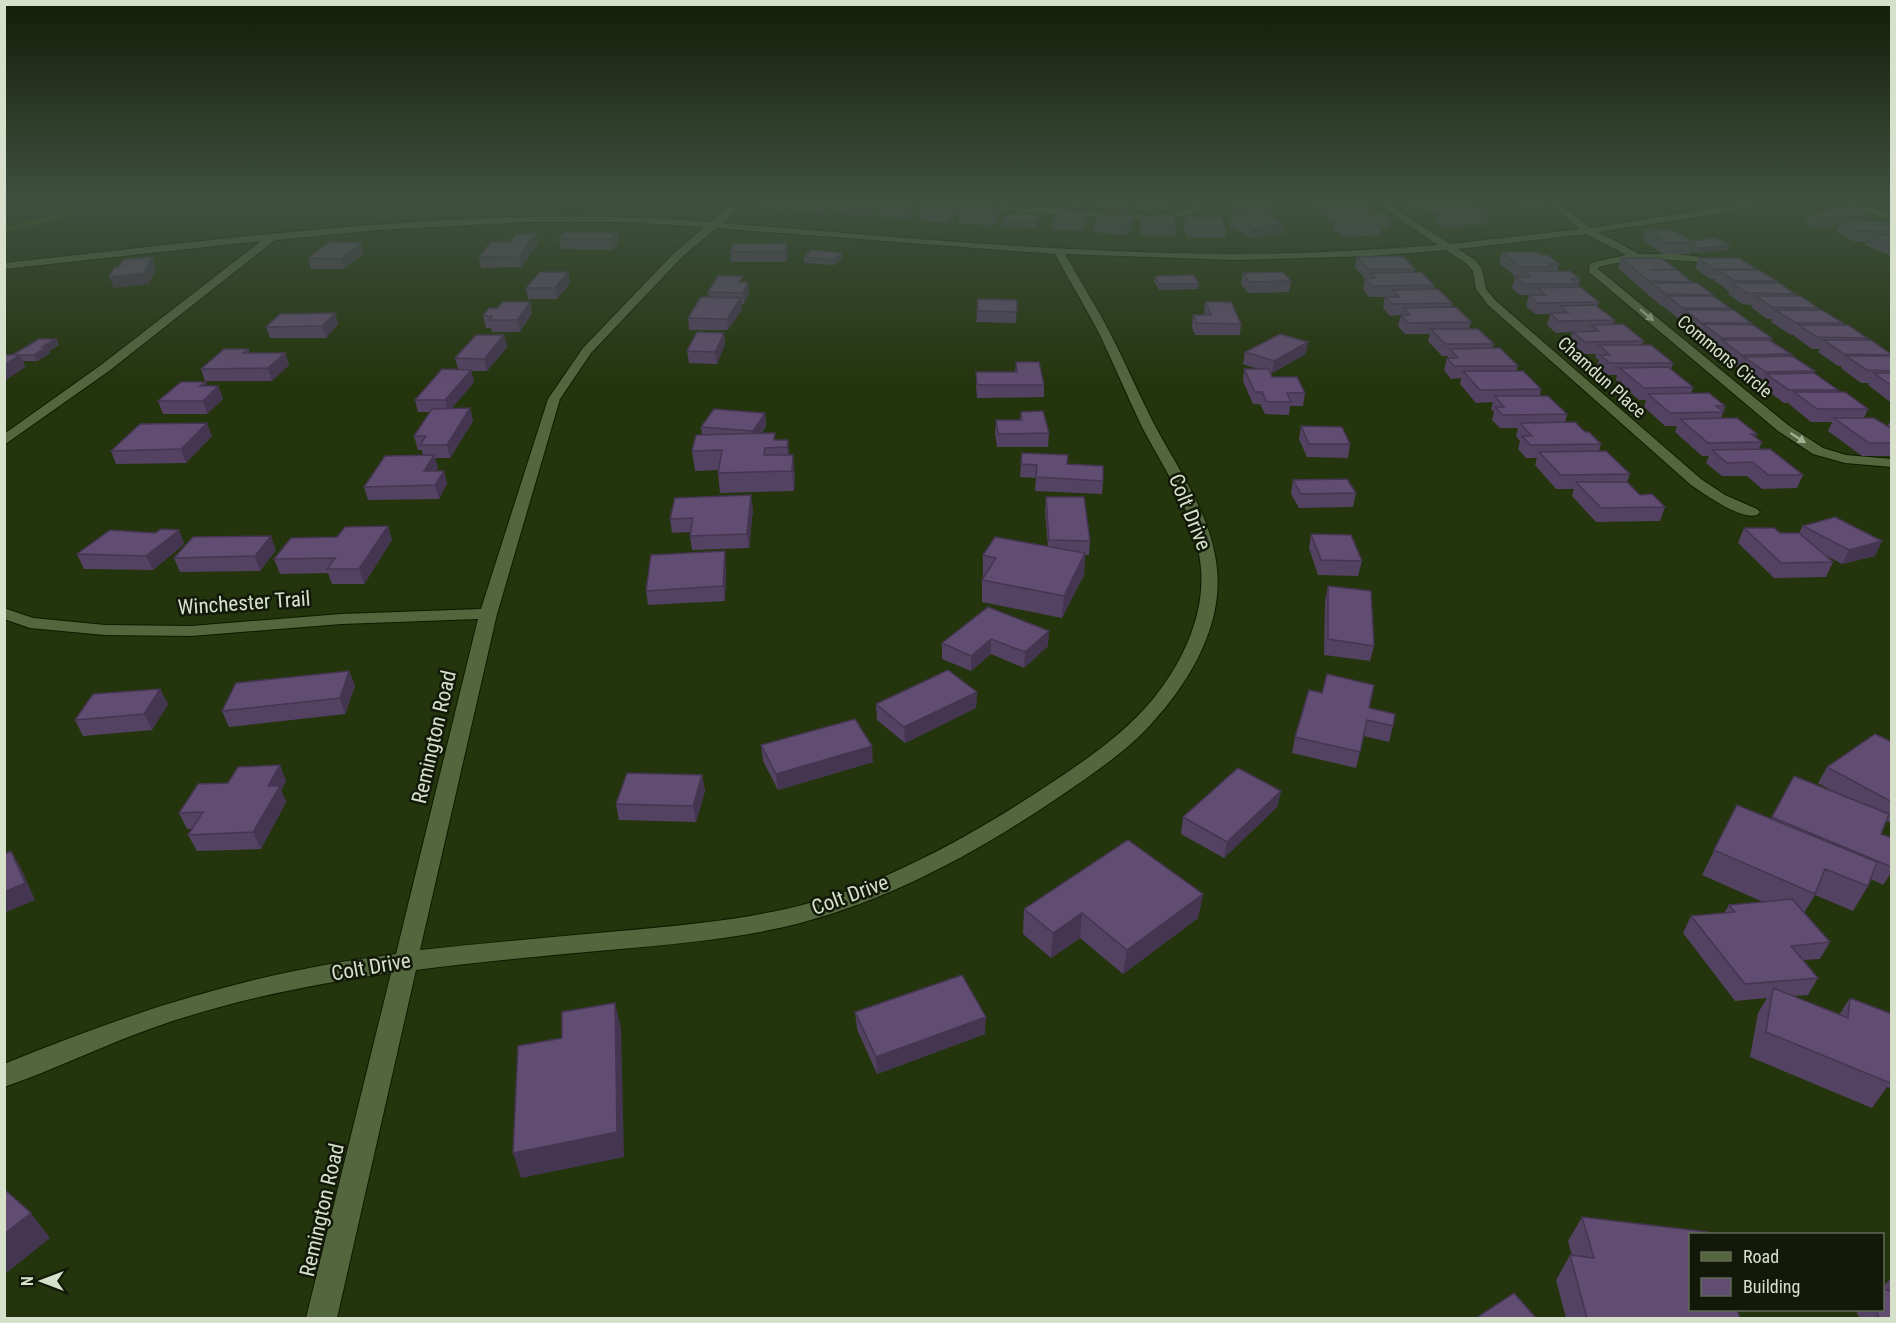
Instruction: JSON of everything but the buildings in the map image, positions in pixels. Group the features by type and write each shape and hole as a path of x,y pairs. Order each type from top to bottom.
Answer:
{"street":[{"path":"4,266 35,263"},
{"path":"4,441 105,368 239,263"},
{"name":"Remington Road","path":"321,1318 488,614 554,399 587,351 671,263"},
{"name":"Colt Drive","path":"4,1076 127,1025 243,990 405,960 716,930 812,911 876,888 954,853 1031,806 1111,752 1153,714 1182,675 1202,629 1210,594 1209,561 1196,515 1181,482 1154,436 1103,332 1065,263"},
{"name":"Chamdun Place","path":"1472,263 1478,271 1481,289 1492,303 1671,462 1711,493 1752,512"},
{"name":"Commons Circle","path":"1599,263 1594,265 1593,270 1800,440 1818,451 1845,459 1892,463"},
{"name":"Commons Circle","path":"1725,263 1737,264"},
{"name":"Winchester Trail","path":"4,613 30,623 105,630 191,632 341,619 488,614"}]}
